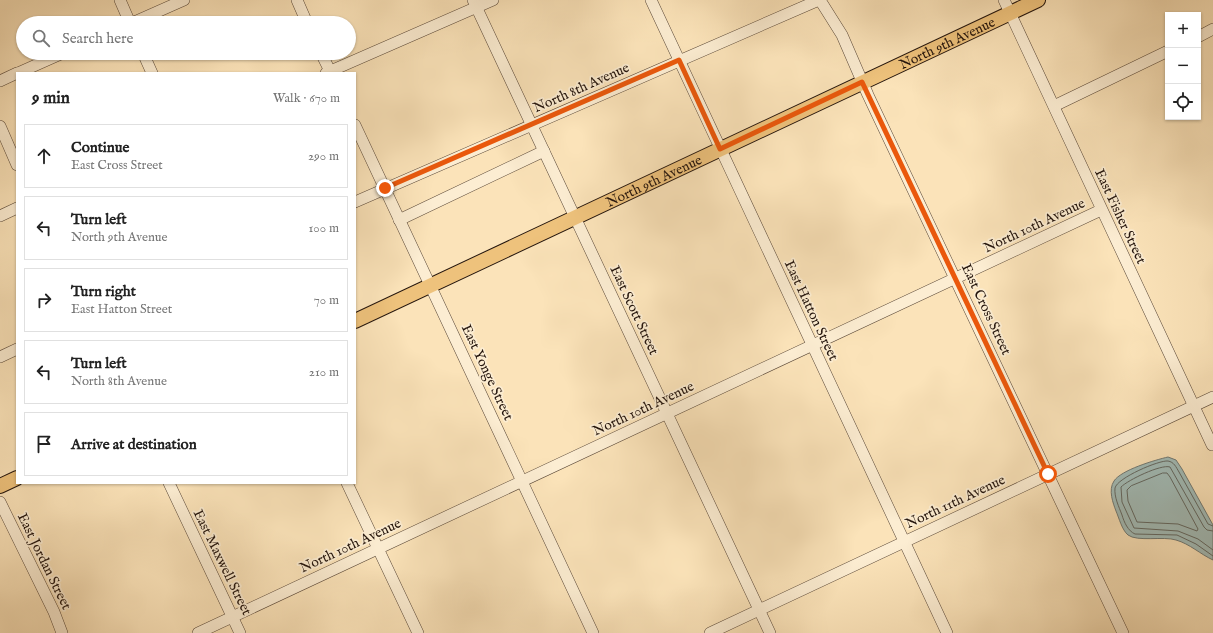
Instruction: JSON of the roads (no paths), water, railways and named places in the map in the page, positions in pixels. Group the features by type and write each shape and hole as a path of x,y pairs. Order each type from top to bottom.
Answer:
{"main road":[{"name":"North 9th Avenue","path":"356,321 1038,0"},
{"path":"0,486 16,478"}],"street":[{"path":"120,0 128,16"},
{"path":"147,16 184,0"},
{"path":"297,0 304,16"},
{"path":"356,59 474,4 493,0"},
{"name":"East Hatton Street","path":"651,0 947,633"},
{"name":"North 8th Avenue","path":"356,202 819,0"},
{"name":"East Cross Street","path":"819,0 842,34 862,82 1123,633"},
{"name":"East Fisher Street","path":"1004,0 1212,445"},
{"name":"East Scott Street","path":"474,4 770,633"},
{"path":"1201,35 1213,29"},
{"path":"1054,106 1165,52"},
{"path":"19,72 47,60"},
{"path":"146,60 152,72"},
{"path":"324,60 329,72 355,60"},
{"path":"0,81 16,73"},
{"path":"0,126 16,163"},
{"name":"East Yonge Street","path":"356,127 593,633"},
{"path":"400,220 544,151"},
{"path":"0,216 16,208"},
{"name":"North 10th Avenue","path":"198,633 1101,210"},
{"path":"0,357 16,349"},
{"name":"North 11th Avenue","path":"710,633 1213,397"},
{"name":"East Maxwell Street","path":"169,484 240,633"},
{"path":"347,484 418,633"},
{"name":"East Jordan Street","path":"0,502 54,612 62,633"}],"water":[{"path":"1168,457 1176,460 1182,469 1213,525 1213,560 1186,544 1176,540 1132,537 1126,533 1121,524 1112,496 1111,488 1114,481 1131,469"}]}
